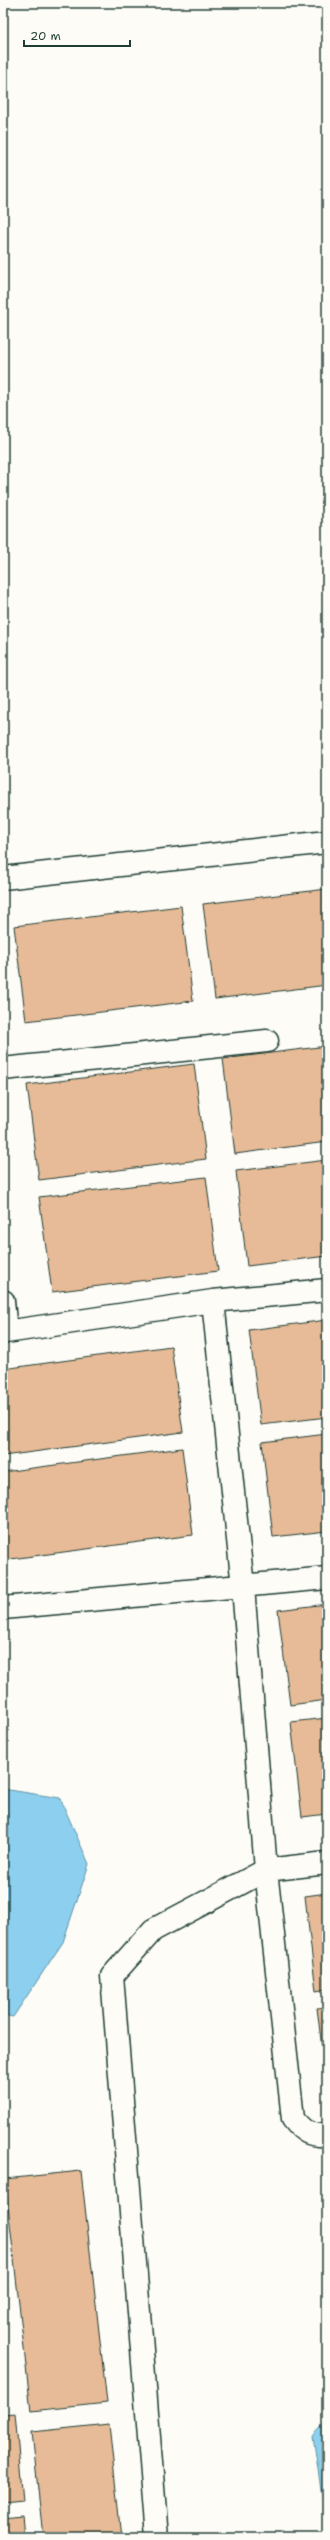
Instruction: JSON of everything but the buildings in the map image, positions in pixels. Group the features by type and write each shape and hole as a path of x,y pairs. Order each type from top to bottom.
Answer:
{"street":[{"path":"3,878 327,842"},
{"path":"3,1070 267,1041"},
{"path":"3,1301 5,1332 213,1301 327,1290"},
{"path":"213,1301 243,1587 266,1870 293,2119 302,2131 315,2136 327,2135"},
{"path":"3,1608 243,1587 327,1578"},
{"path":"157,2537 112,1976 153,1930 266,1870 327,1863"}],"water":[{"path":"3,1789 60,1798 89,1864 63,1942 13,2017 3,2015"},
{"path":"327,2421 327,2530 313,2436"}]}
